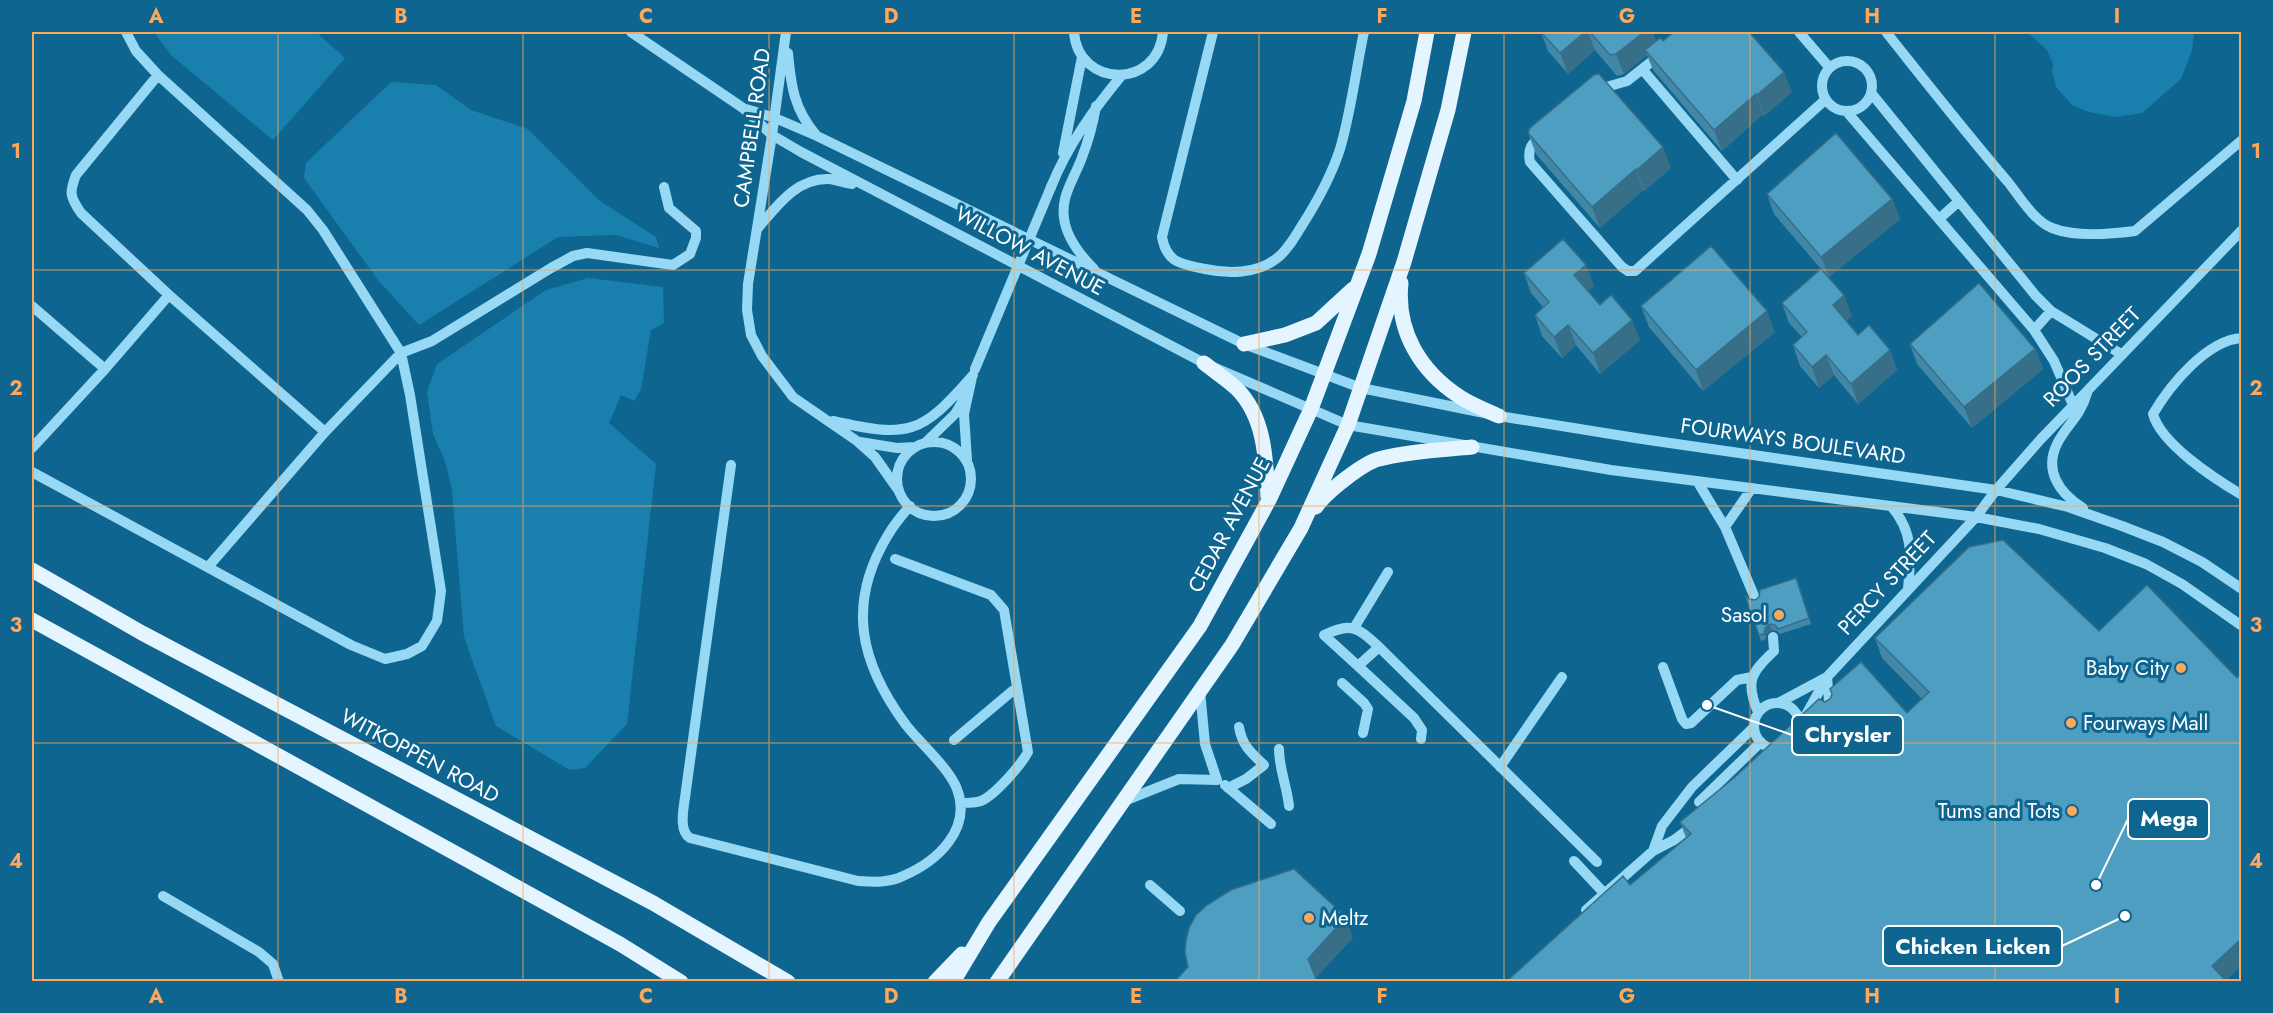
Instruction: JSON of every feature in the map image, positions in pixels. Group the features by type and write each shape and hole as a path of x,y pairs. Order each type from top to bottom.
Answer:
{"main road":[{"name":"CEDAR AVENUE","path":"953,981 989,922 1200,626 1269,500 1311,409 1369,254 1414,102 1427,32"},
{"path":"1301,528 1348,425 1404,262 1448,110 1464,32"},
{"path":"1404,262 1400,293 1404,330 1425,366 1461,398 1499,416"},
{"path":"1244,344 1285,335 1316,323 1357,285"},
{"path":"1204,363 1238,390 1253,412 1262,433 1269,500"},
{"path":"999,980 1232,645 1301,528 1321,500 1344,480 1377,459 1472,447"},
{"name":"WITKOPPEN ROAD","path":"32,570 153,638 653,903 788,981"},
{"path":"32,620 620,944 681,981"},
{"path":"935,981 960,957 989,922"}],"street":[{"path":"32,472 351,645 385,659 407,654 422,646 437,621 441,591 410,395 401,353 323,230 307,210 158,75 136,51 126,32"},
{"name":"WILLOW AVENUE","path":"631,32 743,108 772,135 801,152 1204,363 1311,409"},
{"path":"786,32 792,89 804,121 817,136"},
{"name":"CAMPBELL ROAD","path":"786,32 775,118 748,284 747,310 751,335 767,363 793,397 857,441 875,457 910,506"},
{"path":"1071,34 1082,57 1093,67 1107,74 1122,75 1135,72 1147,65 1157,55 1163,37 1171,32"},
{"path":"1213,32 1162,237 1164,250 1173,260 1222,273 1252,270 1276,259 1290,245 1320,198 1340,149 1364,32"},
{"path":"1799,32 1830,67"},
{"path":"1886,32 1976,145 2033,212 2051,228 2068,232 2134,231 2241,140"},
{"path":"1590,96 1598,89 1628,81 1665,50"},
{"path":"1062,160 1082,57"},
{"path":"1872,94 1862,107 1847,112 1839,111 1825,100 1821,83 1830,67 1846,61 1861,65 1871,78 1872,94 1958,202 2051,311 2121,354"},
{"path":"1642,69 1737,180"},
{"path":"158,75 76,174 71,187 72,199 81,213 169,295 325,432"},
{"path":"731,465 686,790 683,829 686,835 717,846 858,881 881,882 902,877 922,866 956,833 961,817 961,804 956,786 907,726 876,677 863,633 862,619 872,565 888,534 910,506 927,515 940,515 960,505 967,495 970,473 967,462 964,414 974,372 1062,160 1096,106 1122,75"},
{"path":"1556,123 1531,144 1528,153 1530,162 1622,267 1628,271 1635,271 1825,100"},
{"path":"1096,106 1091,134 1064,200 1063,215 1071,239 1085,260 1101,276"},
{"name":"WILLOW AVENUE","path":"743,108 775,118 817,136 1244,344 1324,375"},
{"path":"1847,112 2034,330 2054,361 2073,405"},
{"name":"CAMPBELL ROAD","path":"757,230 782,200 801,186 832,179 864,186"},
{"path":"208,567 325,432 401,353 432,341 573,256 587,253 673,265 690,254 696,231 669,208 664,187"},
{"path":"1940,219 1958,202"},
{"name":"ROOS STREET","path":"1976,517 1996,490 2073,405 2241,230"},
{"path":"32,448 169,295"},
{"path":"32,306 105,369"},
{"path":"2034,330 2051,311"},
{"path":"2241,338 2216,345 2195,362 2153,414 2156,426 2189,459 2219,482 2241,495"},
{"path":"826,420 886,430 900,430 918,425 933,417 946,405 974,372"},
{"name":"FOURWAYS BOULEVARD","path":"1324,375 1361,388 1499,416 1996,490 2097,517 2163,542 2202,562 2241,589"},
{"path":"2088,390 2082,410 2059,440 2052,460 2052,471 2055,481 2070,500 2097,517"},
{"path":"927,442 955,414 969,391"},
{"path":"1311,409 1348,425 1611,470 1976,517 2039,529 2105,548 2146,564 2182,584 2241,626"},
{"name":"CAMPBELL ROAD","path":"857,441 897,448 915,447 927,442"},
{"path":"927,442 939,442 950,446 960,452 967,462"},
{"path":"899,491 897,479 899,466 905,455 915,447"},
{"path":"1696,481 1725,527 1755,598"},
{"path":"1725,527 1752,488"},
{"path":"1891,506 1902,519 1908,536 1911,553 1908,589"},
{"name":"PERCY STREET","path":"1770,762 1783,749 1797,740 1801,724 1827,677 1976,517"},
{"path":"894,559 991,595 1004,610 1028,752 1024,761 990,795 980,801 961,804"},
{"path":"1354,628 1388,572"},
{"path":"1421,739 1422,730 1414,718 1324,635 1341,627 1354,628 1365,634 1597,862"},
{"path":"1653,851 1662,826 1692,787 1754,727 1758,712 1752,698 1752,677 1756,669 1774,651 1773,637"},
{"path":"1358,666 1379,647"},
{"path":"1663,667 1686,724 1691,723 1737,680 1752,677"},
{"path":"1500,767 1562,677"},
{"path":"1827,677 1828,709 1832,715"},
{"name":"PERCY STREET","path":"1758,712 1827,677"},
{"path":"1342,683 1368,709 1363,733"},
{"path":"954,740 1017,687"},
{"path":"1200,691 1205,744 1217,780"},
{"path":"1780,702 1794,709 1801,724"},
{"path":"1228,788 1246,779 1264,765 1245,748 1239,727"},
{"path":"1754,727 1761,742 1767,747 1783,749"},
{"path":"1699,802 1761,742"},
{"path":"1279,749 1279,767 1287,786 1289,806"},
{"path":"1124,801 1179,779 1217,780 1271,824"},
{"path":"1578,918 1653,851 1674,840 1703,819"},
{"path":"1574,861 1604,893"},
{"path":"1150,885 1180,911"},
{"path":"163,897 259,952 273,964 279,981"}],"shaded area":[{"path":"154,32 316,32 345,58 273,140 171,55"},
{"path":"2027,32 2194,32 2192,51 2181,79 2142,113 2115,117 2089,112 2072,105 2056,87 2052,72 2053,64 2047,50"},
{"path":"391,82 436,85 471,110 528,129 600,201 656,237 659,248 616,235 558,237 419,325 378,280 304,178 306,163"},
{"path":"588,278 663,287 664,323 651,330 641,389 634,401 621,395 609,423 656,464 627,724 585,768 570,770 496,726 464,637 452,490 445,461 433,434 427,392 437,364 546,290"}],"building":[{"path":"1541,32 1585,32 1560,53"},
{"path":"1590,32 1644,32 1616,54 1610,55"},
{"path":"1674,32 1749,32 1784,72 1714,130 1645,50 1660,38 1663,41"},
{"path":"1599,74 1663,147 1592,207 1528,133 1530,128 1594,75"},
{"path":"1836,133 1892,199 1821,257 1767,194"},
{"path":"1563,239 1586,265 1574,275 1600,305 1611,295 1632,320 1593,353 1568,325 1554,337 1535,315 1549,302 1524,273"},
{"path":"1711,246 1767,311 1696,370 1641,306"},
{"path":"1821,269 1844,295 1833,305 1858,335 1869,325 1890,350 1851,384 1826,355 1812,367 1793,345 1807,332 1782,303"},
{"path":"1979,283 2035,349 1964,407 1910,344"},
{"path":"2003,540 2099,631 2147,585 2237,678 2241,674 2241,939 2212,966 2226,981 1507,981 1623,876 1630,885 1691,834 1680,822 1735,777 1819,699 1825,702 1830,699 1832,694 1830,689 1861,662 1907,713 1929,692 1875,638 1969,547"},
{"path":"1796,578 1809,618 1778,629 1775,625 1770,624 1765,628 1764,634 1759,635 1745,595 1755,600 1759,597 1760,590"},
{"path":"1294,869 1346,917 1308,959 1317,981 1175,981 1188,967 1185,952 1186,941 1189,928 1196,915 1231,890"}],"place":[{"name":"Sasol","path":"1779,615"},
{"name":"Baby City","path":"2181,668"},
{"name":"Chrysler","path":"1707,705"},
{"name":"Fourways Mall","path":"2071,723"},
{"name":"Tums and Tots","path":"2072,811"},
{"name":"Mega","path":"2096,885"},
{"name":"Chicken Licken","path":"2125,916"},
{"name":"Meltz","path":"1309,918"}]}
